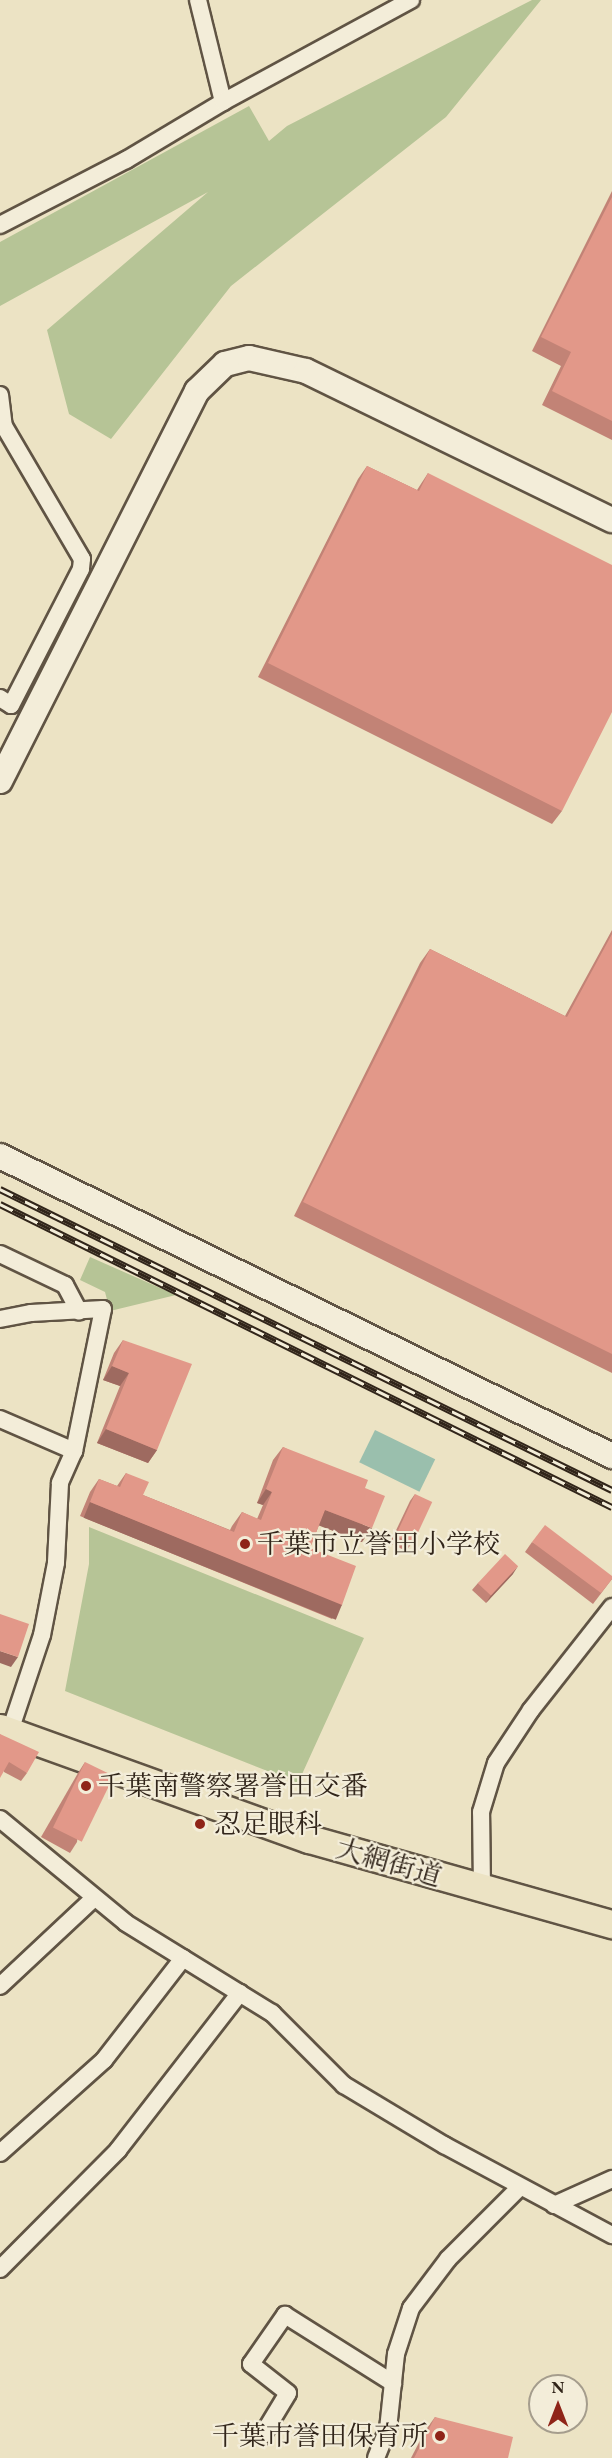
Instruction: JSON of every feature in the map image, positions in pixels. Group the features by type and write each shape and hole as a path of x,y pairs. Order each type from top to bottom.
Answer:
{"main road":[{"name":"大網街道","path":"5,1730 309,1839 612,1924"}],"street":[{"path":"198,0 223,102"},
{"path":"0,225 126,160 223,102 411,0"},
{"path":"0,781 197,391 225,364 249,358 306,370 612,520"},
{"path":"0,395 4,426 82,559 81,569 11,705 0,698"},
{"path":"0,1156 612,1456"},
{"path":"0,1254 65,1285 79,1311"},
{"path":"0,1319 103,1309 74,1451 60,1483 56,1563 42,1635 5,1730"},
{"path":"0,1419 74,1451"},
{"path":"482,1888 481,1812 496,1763 531,1710 612,1607"},
{"path":"0,1819 126,1923 272,2013 344,2085 520,2187 612,2235"},
{"path":"0,1986 94,1898"},
{"path":"0,2153 104,2060 183,1958"},
{"path":"0,2269 118,2150 240,1993"},
{"path":"554,2205 612,2179"},
{"path":"376,2458 388,2429 401,2334 422,2291 520,2187"},
{"path":"262,2436 288,2393 251,2364 285,2314 393,2383"}],"shaded area":[{"path":"532,0 541,0 446,117 231,286 111,439 69,414 47,330 208,192 0,306 0,242 249,106 269,141 287,126"},
{"path":"90,1257 176,1295 110,1311 105,1292 80,1280"},
{"path":"375,1430 435,1459 419,1492 359,1462"},
{"path":"89,1527 364,1638 298,1783 65,1691 89,1564"}],"building":[{"path":"612,197 612,421 552,391 571,352 541,337"},
{"path":"367,466 419,491 428,473 612,565 612,712 562,811 268,663"},
{"path":"612,934 612,1354 303,1202 430,949 567,1017"},
{"path":"123,1340 192,1364 157,1450 106,1429 129,1373 112,1366"},
{"path":"283,1447 368,1480 365,1488 385,1496 372,1528 325,1510 310,1548 356,1566 342,1605 90,1502 99,1479 120,1487 126,1473 149,1482 143,1495 234,1532 242,1512 261,1520 272,1492 266,1489"},
{"path":"415,1494 432,1502 413,1544 396,1536"},
{"path":"545,1525 612,1576 601,1593 532,1542"},
{"path":"505,1554 518,1566 491,1596 478,1583"},
{"path":"0,1614 29,1624 18,1657 0,1651"},
{"path":"0,1734 39,1752 27,1773 9,1762 0,1778"},
{"path":"85,1762 114,1776 82,1842 53,1828"},
{"name":"千葉市誉田保育所","path":"435,2417 513,2437 508,2458 414,2458"}],"railway":[{"path":"0,1189 612,1490"},
{"path":"0,1204 612,1507"}],"place":[{"name":"千葉市立誉田小学校","path":"245,1544"},
{"name":"千葉南警察署誉田交番","path":"86,1786"},
{"name":"忍足眼科","path":"200,1824"},
{"name":"千葉市誉田保育所","path":"440,2436"}]}
